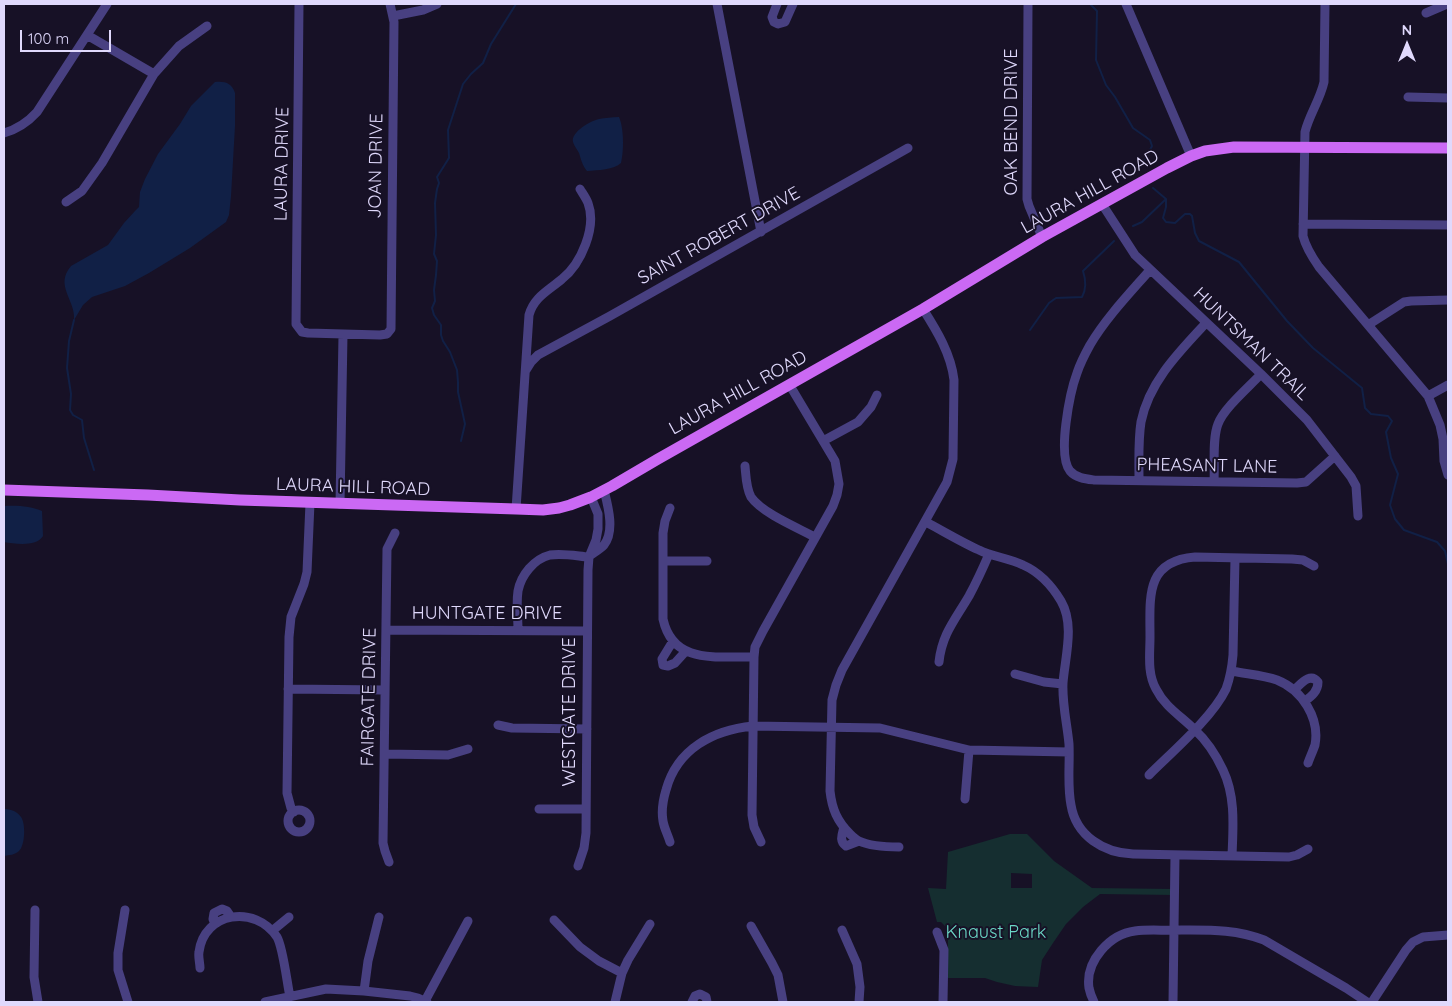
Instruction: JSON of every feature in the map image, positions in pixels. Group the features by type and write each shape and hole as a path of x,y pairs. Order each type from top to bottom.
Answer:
{"main road":[{"name":"LAURA HILL ROAD","path":"4,490 516,510 559,508 591,497 604,490 923,309 1042,237 1191,156 1205,151 1234,147 1448,148"}],"street":[{"path":"4,133 28,122 37,112 107,4"},
{"name":"LAURA DRIVE","path":"299,4 296,324 302,332 343,335"},
{"name":"JOAN DRIVE","path":"343,335 383,335 390,329 393,16 390,4"},
{"path":"393,16 423,10 437,4"},
{"path":"717,4 760,232"},
{"path":"777,4 772,17 774,22 778,24 785,22 793,4"},
{"name":"OAK BEND DRIVE","path":"1028,4 1028,199 1042,237"},
{"path":"1126,4 1191,156"},
{"path":"1325,4 1324,82 1322,94 1308,121 1305,132 1303,236 1306,248 1428,396 1440,425 1444,461 1448,475"},
{"path":"1426,13 1448,4"},
{"path":"66,202 82,191 102,164 154,74 179,46 207,26"},
{"path":"87,35 154,74"},
{"path":"1408,97 1448,98"},
{"name":"SAINT ROBERT DRIVE","path":"526,370 538,355 908,148"},
{"path":"516,510 529,315 531,308 541,294 571,270 584,248 590,222 590,209 580,189"},
{"name":"HUNTSMAN TRAIL","path":"1102,204 1127,245 1150,270 1307,420 1356,486 1358,516"},
{"path":"1303,224 1448,225"},
{"name":"PHEASANT LANE","path":"1150,270 1104,324 1090,346 1077,373 1067,409 1064,443 1065,458 1070,471 1080,478 1094,480 1296,484 1306,482 1335,456"},
{"path":"1368,325 1404,302 1411,300 1448,300"},
{"path":"899,847 859,842 844,827 835,814 830,791 832,700 842,670 947,482 953,459 954,380 951,362 923,309"},
{"path":"1138,480 1141,425 1145,407 1155,384 1175,356 1206,323"},
{"path":"340,504 343,335"},
{"path":"528,338 534,350 539,352 545,351"},
{"path":"1214,482 1215,437 1218,423 1227,410 1261,374"},
{"path":"760,842 752,815 754,657 756,647 832,506 839,484 834,461 790,384"},
{"path":"1428,396 1448,385"},
{"path":"823,441 858,422 871,407 877,395"},
{"path":"745,466 747,486 751,496 758,504 767,511 815,537"},
{"path":"518,630 518,593 523,576 528,569 542,558 550,555 567,554 589,557 605,544 609,532 609,511 604,490"},
{"name":"WESTGATE DRIVE","path":"578,866 586,842 588,570 589,557 598,529 598,514 591,497"},
{"path":"294,812 287,793 290,622 307,572 310,503"},
{"path":"670,508 665,521 663,619 665,629 673,641 685,652 706,656 754,657"},
{"path":"926,522 989,554 1023,565 1046,581 1062,603 1068,630 1063,701 1069,752 1071,806 1080,828 1087,836 1098,845 1122,854 1289,857 1308,849"},
{"name":"FAIRGATE DRIVE","path":"389,862 383,843 387,549 395,533"},
{"path":"939,662 940,649 944,638 970,595 989,554"},
{"path":"1232,856 1232,804 1230,789 1224,772 1217,757 1194,729 1163,701 1151,678 1149,664 1150,601 1152,589 1162,569 1170,562 1182,558 1292,559 1303,560 1314,566"},
{"path":"1149,775 1219,701 1226,688 1232,671 1234,558"},
{"path":"664,561 707,561"},
{"name":"HUNTGATE DRIVE","path":"386,630 587,631"},
{"path":"673,641 662,659 663,665 668,666 675,662 685,652"},
{"path":"1232,671 1274,679 1286,684 1305,701 1312,717 1316,734 1315,744 1308,763"},
{"path":"1015,674 1044,682 1063,684"},
{"path":"1294,690 1308,678 1316,678 1318,682 1317,688 1311,697 1305,701"},
{"path":"288,689 385,690"},
{"path":"498,725 512,728 587,729"},
{"path":"670,842 663,822 662,811 668,783 679,763 692,749 709,737 736,727 880,728 969,750 1069,752"},
{"path":"385,754 448,755 468,749"},
{"path":"965,799 969,750"},
{"path":"539,809 586,809"},
{"path":"1173,1002 1175,855"},
{"path":"34,910 34,977 38,1002"},
{"path":"126,910 118,953 118,970 128,1002"},
{"path":"200,968 199,952 203,940 215,924 231,917 252,917 266,924 278,939 290,997"},
{"path":"272,931 289,917"},
{"path":"364,991 368,961 379,917"},
{"path":"554,920 580,947 599,961 622,973"},
{"path":"265,1002 326,989 410,996 426,1002 468,921"},
{"path":"615,1002 622,973 650,924"},
{"path":"751,926 778,975 783,1002"},
{"path":"842,930 857,964 860,987 859,1002"},
{"path":"1094,1002 1089,988 1089,974 1094,962 1106,945 1120,936 1133,931 1149,930 1220,930 1251,934 1367,1002"},
{"path":"937,932 944,950 943,1002"},
{"path":"1372,1002 1413,942 1423,937 1448,935"},
{"path":"692,1002 695,996 700,994 706,997 707,1002"}],"green space":[{"name":"Knaust Park","path":"1010,834 1027,834 1054,861 1092,888 1174,889 1174,895 1100,894 1066,924 1053,943 1042,960 1038,987 1015,986 985,978 948,978 948,929 941,922 937,922 928,888 946,889 948,852","holes":["1011,873 1032,874 1032,888 1011,888"]}],"water":[{"path":"215,82 228,83 235,93 231,196 229,215 226,222 190,248 149,273 125,286 92,297 83,305 74,320 74,313 65,287 66,273 71,266 108,245 124,223 139,207 140,192 158,154 191,106"},
{"path":"619,117 623,140 621,163 610,168 587,171 573,143 575,134 595,120"},
{"path":"4,506 24,506 42,511 43,536 36,542 25,544 4,542"},
{"path":"4,809 13,811 23,820 24,840 19,851 12,855 4,856"}],"waterway":[{"path":"461,441 465,424 458,392 457,370 450,352 443,341 441,325 434,315 432,308 435,301 434,290 437,261 434,254 436,235 435,203 439,183 437,177 449,158 448,130 463,84 483,63 491,44 516,4"},
{"path":"1090,4 1097,11 1096,60 1106,85 1133,128 1150,140 1152,146 1141,167"},
{"path":"1153,188 1166,199 1163,218 1166,222 1175,223 1185,214 1190,214 1199,241 1239,262 1287,321 1313,348 1362,388 1365,408 1371,414 1388,416 1392,421 1386,432 1391,458 1398,474 1390,505 1395,519 1404,530 1437,542 1445,551 1448,564"},
{"path":"1133,226 1142,222 1166,199"},
{"path":"1030,330 1049,303 1056,298 1082,297 1085,290 1083,271 1114,241"},
{"path":"74,320 69,341 67,368 71,394 70,410 73,415 82,420 84,438 94,470"}]}
